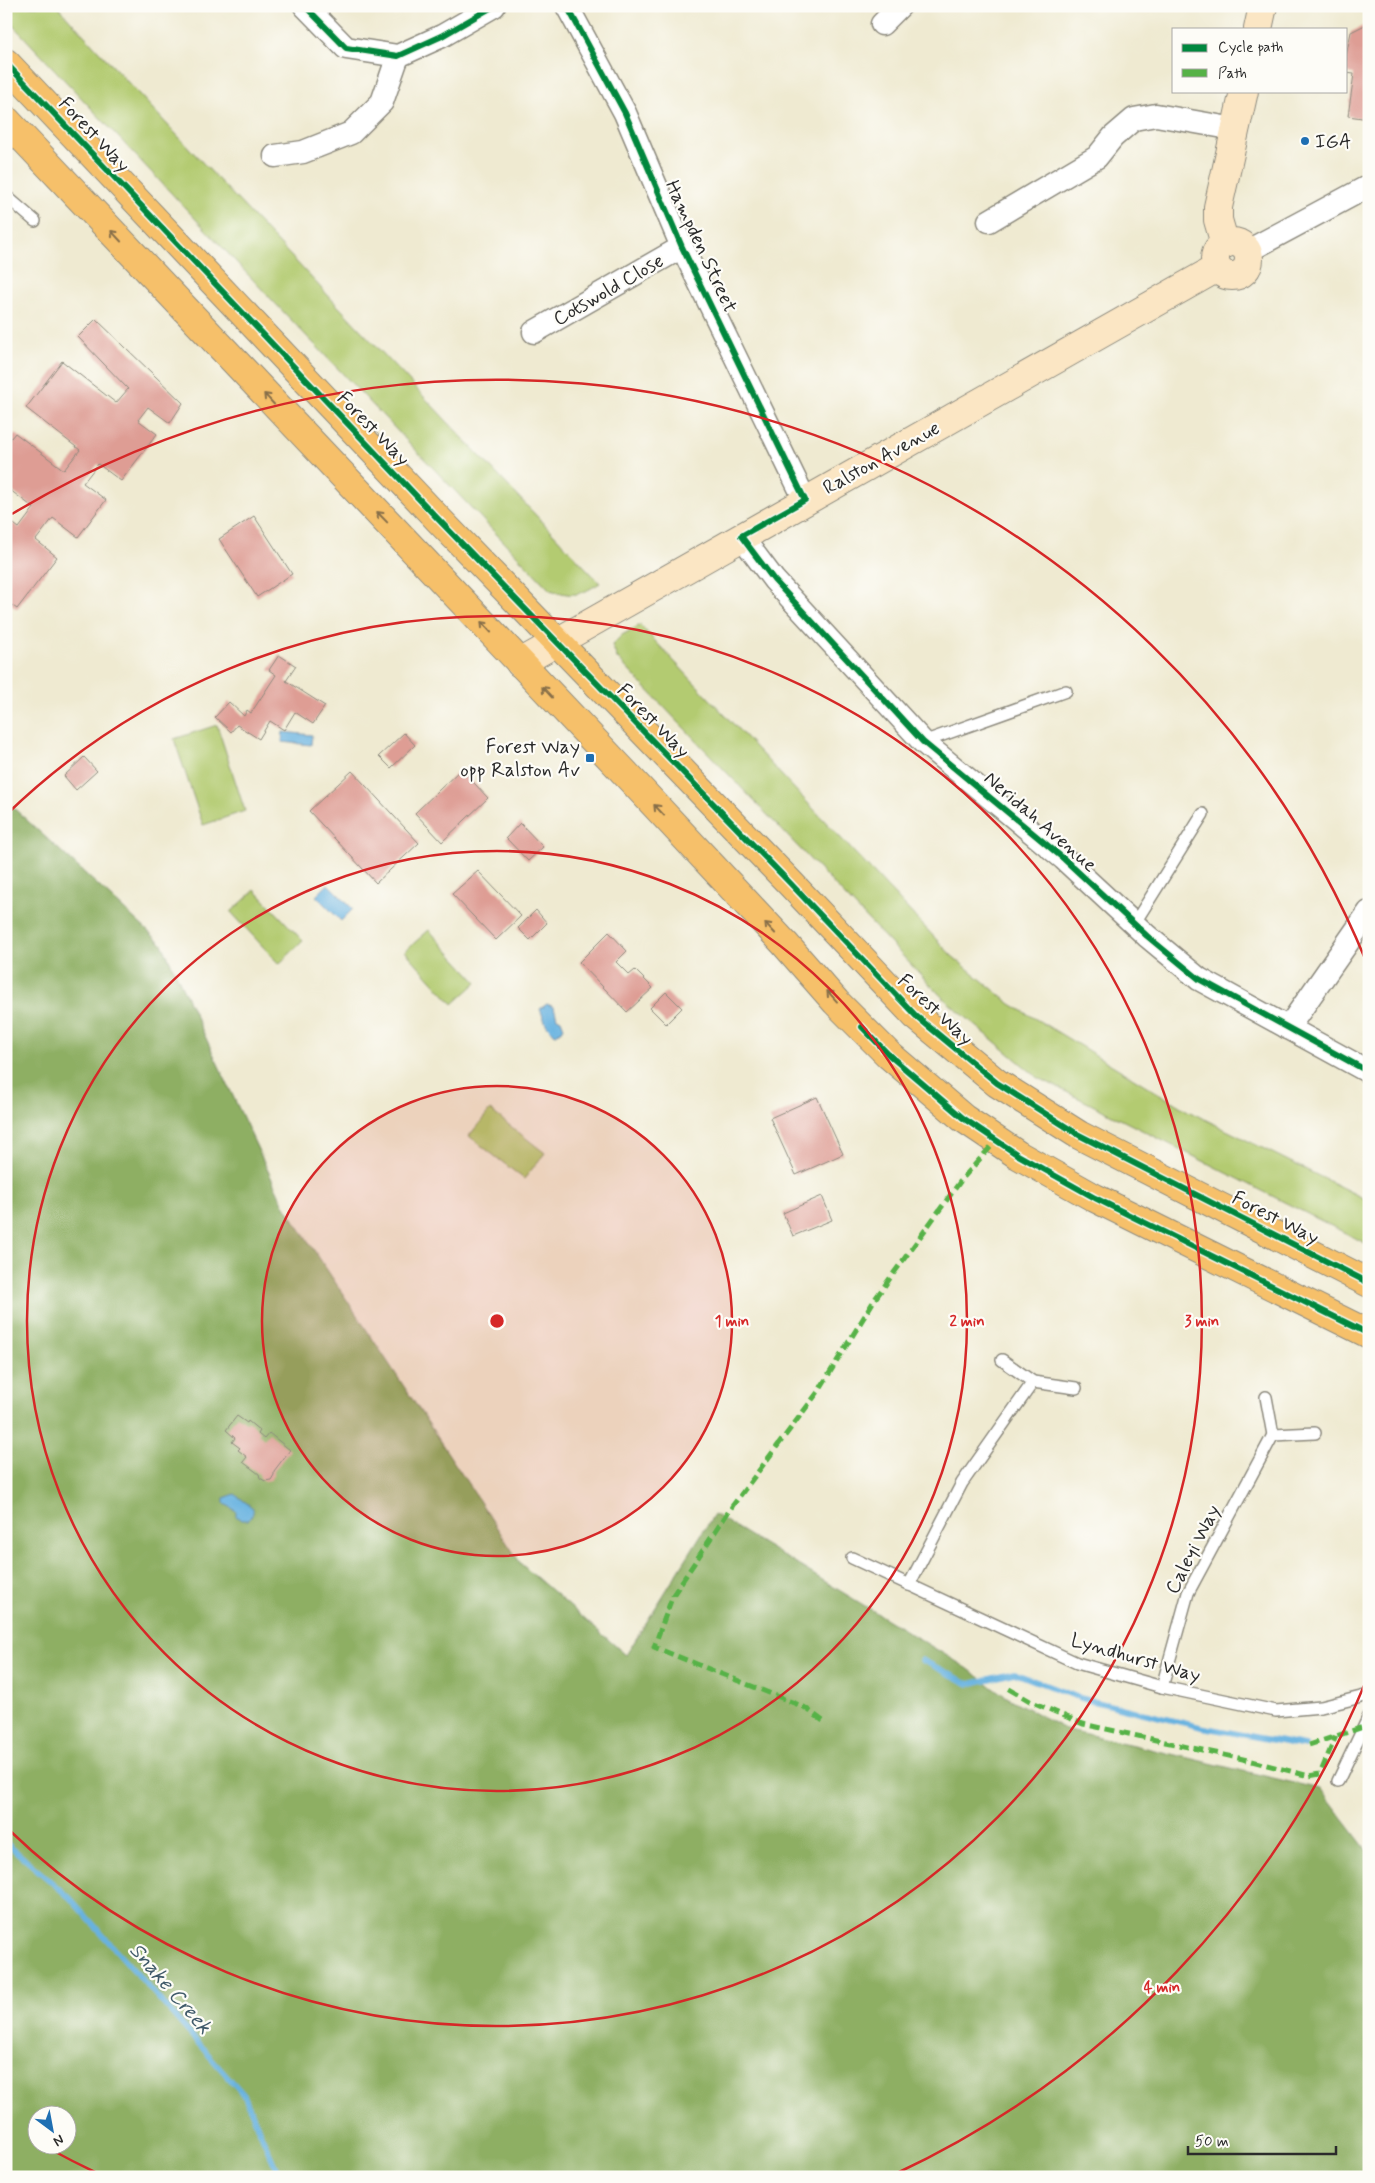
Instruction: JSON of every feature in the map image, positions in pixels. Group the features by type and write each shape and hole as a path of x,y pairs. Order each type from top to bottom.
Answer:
{"main road":[{"name":"Forest Way","path":"6,64 556,642 916,1016 963,1057 997,1083 1079,1135 1369,1283"},
{"path":"6,120 785,944 836,1002 889,1055 963,1118 1018,1155 1095,1198 1369,1334"}],"street":[{"path":"305,6 346,48 398,56 442,36 494,6"},
{"name":"Hampden Street","path":"567,6 625,113 682,247 805,500"},
{"path":"882,24 900,6"},
{"path":"1258,28 1263,6"},
{"path":"275,156 303,152 351,133 382,102 398,56"},
{"path":"1229,255 1218,220 1218,206 1244,92"},
{"path":"989,221 1098,157 1113,137 1134,119 1156,115 1235,129"},
{"name":"Ralston Avenue","path":"520,663 1229,255 1369,186"},
{"name":"Cotswold Close","path":"534,332 682,247"},
{"name":"Neridah Avenue","path":"741,536 774,580 923,742 1064,859 1134,924 1199,979 1369,1072"},
{"path":"1288,1028 1369,912"}],"lane":[{"path":"6,196 35,221"},
{"path":"923,742 1066,691"},
{"path":"1134,924 1203,814"},
{"path":"1002,1360 1033,1382 1076,1388"},
{"path":"910,1585 962,1483 1033,1382"},
{"path":"1266,1397 1273,1435 1315,1433"},
{"name":"Caleyi Way","path":"1162,1687 1188,1593 1273,1435"},
{"name":"Lyndhurst Way","path":"852,1558 1076,1663 1162,1687 1276,1711 1321,1708 1369,1695"},
{"path":"1338,1781 1369,1716"}],"green space":[{"path":"6,6 57,6 600,583 587,591 576,594 565,594 550,590 272,300 6,18"},
{"path":"640,625 952,956 1011,1004 1188,1111 1369,1201 1369,1245 1037,1077 943,998 617,658 612,645 622,635"},
{"path":"217,725 245,811 203,825 174,739"},
{"path":"6,801 162,944 283,1203 521,1564 626,1655 714,1514 967,1668 1005,1696 1065,1729 1320,1789 1369,1853 1369,2177 6,2177"},
{"path":"255,890 303,941 279,964 231,912"},
{"path":"429,930 477,982 453,1004 405,951"},
{"path":"490,1110 545,1153 524,1179 469,1136"}],"water":[{"path":"283,732 312,735 311,745 282,742"},
{"path":"328,884 353,909 341,921 316,896"},
{"path":"547,1004 554,1007 557,1018 561,1020 564,1028 555,1035 546,1024 540,1009"},
{"path":"235,1494 253,1508 253,1513 248,1520 241,1520 236,1516 236,1511 224,1503 224,1498"}],"building":[{"path":"1369,23 1369,119 1348,116 1354,74 1348,73 1348,46 1351,32"},
{"path":"96,319 183,403 170,423 148,407 138,420 157,434 121,481 98,464 83,483 106,500 78,537 53,518 36,540 57,557 17,609 6,601 6,518 19,528 34,508 6,487 6,444 15,433 64,470 80,450 26,408 62,361 116,403 128,389 78,337"},
{"path":"254,516 292,574 257,597 219,539"},
{"path":"279,655 296,666 286,681 325,706 313,724 295,712 284,730 270,721 259,739 237,725 231,732 215,717 229,702 244,716 247,710 251,713 276,675 269,670"},
{"path":"404,733 415,745 391,768 379,756"},
{"path":"84,757 97,771 76,790 64,776"},
{"path":"461,769 488,798 442,842 415,813"},
{"path":"352,771 419,843 376,883 309,811"},
{"path":"520,823 543,847 528,861 506,838"},
{"path":"478,871 521,916 496,940 452,894"},
{"path":"536,910 547,923 530,940 518,928"},
{"path":"609,932 627,951 616,962 629,975 635,970 653,988 627,1012 579,962"},
{"path":"666,992 682,1008 666,1024 650,1008"},
{"path":"817,1097 843,1154 796,1175 770,1118"},
{"path":"822,1196 832,1220 793,1236 783,1213"},
{"path":"237,1416 247,1423 248,1421 260,1431 258,1434 264,1439 269,1433 290,1450 274,1471 271,1480 265,1481 260,1478 259,1474 243,1462 247,1457 232,1442 235,1438 226,1430"}],"waterway":[{"path":"922,1660 969,1684 1014,1673 1080,1698 1201,1727 1305,1746"},
{"name":"Snake Creek","path":"6,1843 70,1898 244,2095 280,2177"}],"marked path":[{"path":"823,1721 804,1707 654,1647 673,1595 733,1505 818,1392 875,1299 962,1179 996,1141"},
{"path":"1009,1689 1030,1701 1083,1724 1252,1761 1309,1776 1320,1774 1336,1736"},
{"path":"1309,1745 1363,1727"}],"cycle path":[{"path":"305,6 346,48 398,56 442,36 494,6"},
{"path":"567,6 625,113 682,247 805,500 741,536 774,580 923,742 1064,859 1147,936 1199,979 1369,1072"},
{"path":"6,63 439,520 916,1016 997,1083 1079,1135 1369,1283"},
{"path":"862,1027 889,1055 963,1118 1018,1155 1095,1198 1369,1334"}],"place":[{"name":"IGA","path":"1305,141"},
{"name":"Forest Way opp Ralston Av","path":"590,758"}]}
